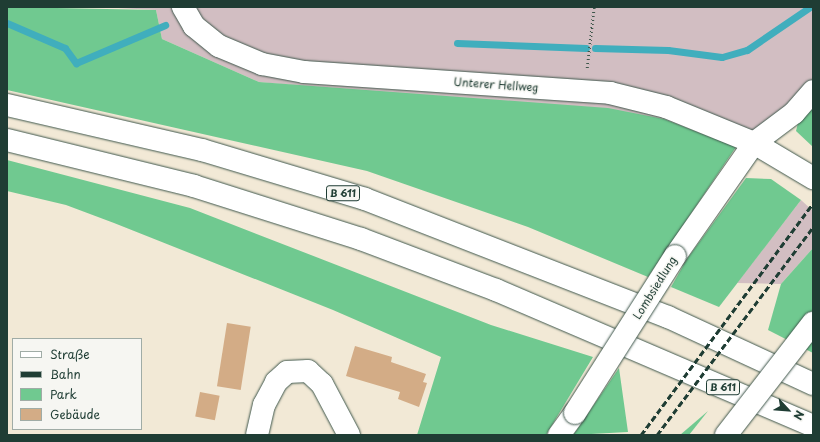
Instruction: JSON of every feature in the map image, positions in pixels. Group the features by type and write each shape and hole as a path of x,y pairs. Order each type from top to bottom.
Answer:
{"main road":[{"name":"Unterer Hellweg","path":"183,7 194,26 219,46 262,64 304,72 610,94 666,107 754,143 813,178"},
{"name":"Lombsiedlung","path":"559,435 575,413 675,256 754,143 794,113 813,91"},
{"name":"B 611","path":"7,105 202,150 365,199 654,311 813,384"},
{"name":"B 611","path":"7,140 194,186 360,239 496,290 813,426"},
{"path":"726,435 813,324"},
{"path":"258,435 264,405 276,382 287,372 308,371 322,384 349,435"}],"path":[{"path":"584,92 594,7"}],"shaded area":[{"path":"99,7 813,7 813,102 799,119 736,147 664,119 259,82 162,39 156,10"},
{"path":"801,200 813,211 813,248 781,284 737,283"}],"green space":[{"path":"7,7 156,10 162,39 259,82 608,108 664,119 736,147 648,277 528,227 367,171 7,90"},
{"path":"813,102 813,147 796,131 799,119"},
{"path":"7,160 190,208 491,325 593,357 546,435 417,435 441,357 333,310 114,223 66,205 7,191"},
{"path":"746,178 771,179 801,200 719,307 671,287 687,259"},
{"path":"813,248 813,353 768,330 781,284"},
{"path":"619,368 628,432 573,435 576,431"},
{"path":"708,411 689,435 680,435"}],"building":[{"path":"227,323 251,327 241,390 217,386"},
{"path":"355,346 392,357 391,362 426,374 423,382 427,383 419,407 398,399 400,392 346,376"},
{"path":"200,392 220,396 215,420 195,417"}],"waterway":[{"path":"595,48 668,50 722,57 747,50 810,7"},
{"path":"7,23 65,48 76,63 165,25"},
{"path":"457,43 586,48"}],"railway":[{"path":"641,435 813,203"},
{"path":"657,435 813,227"}]}
